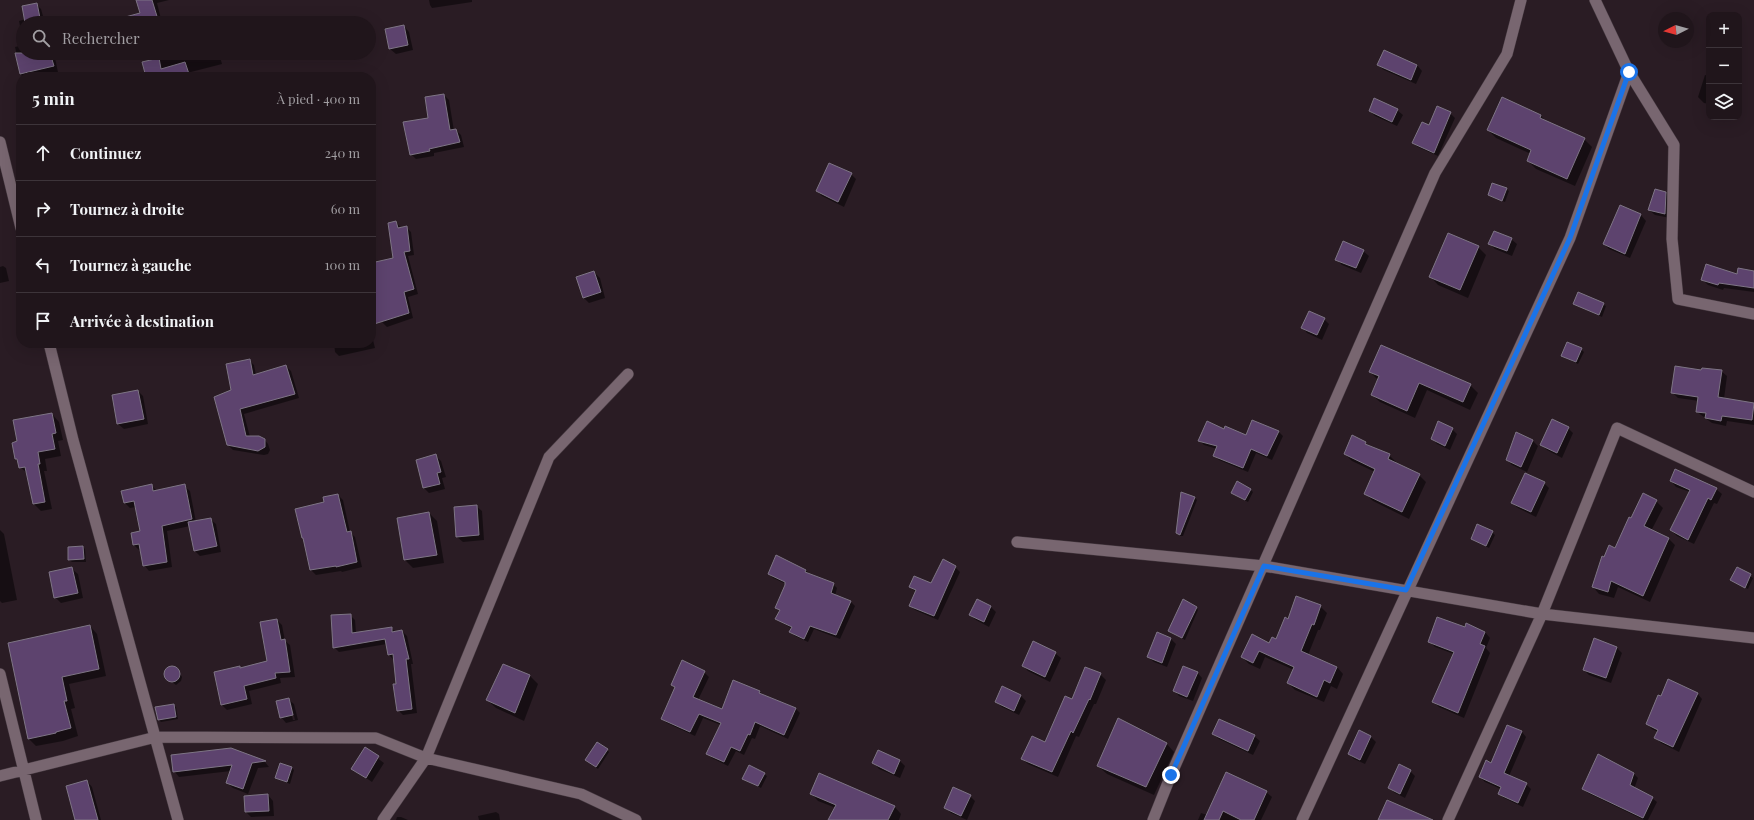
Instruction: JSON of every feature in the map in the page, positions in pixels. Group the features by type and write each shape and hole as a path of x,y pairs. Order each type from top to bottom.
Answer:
{"street":[{"path":"1152,820 1435,173 1507,54 1521,0"},
{"path":"1595,0 1629,72 1674,145 1672,239 1678,300 1754,314"},
{"path":"1302,820 1406,590 1570,238 1629,72"},
{"path":"0,142 16,208"},
{"path":"50,348 73,440 178,820"},
{"path":"383,820 426,758 550,458 628,374"},
{"path":"1448,820 1542,614 1617,428 1754,492"},
{"path":"1017,542 1264,566 1542,614 1754,638"},
{"path":"0,674 36,820"},
{"path":"0,776 156,737 376,738 426,758 581,794 636,820"}],"building":[{"path":"136,0 152,0 157,16 129,16 140,13"},
{"path":"37,3 40,16 24,16 22,6"},
{"path":"404,25 408,45 389,49 385,29"},
{"path":"1384,50 1417,65 1411,80 1377,65"},
{"path":"17,60 52,60 54,66 28,72 20,72"},
{"path":"159,60 161,69 185,62 188,72 145,72 142,62"},
{"path":"444,94 450,130 456,129 460,142 410,155 403,122 428,118 425,97"},
{"path":"1502,97 1541,115 1540,118 1585,138 1567,179 1527,161 1531,150 1487,130"},
{"path":"1374,98 1398,109 1392,122 1369,111"},
{"path":"1437,106 1451,112 1434,153 1412,143 1422,122 1429,125"},
{"path":"829,163 852,173 838,202 816,191"},
{"path":"1492,183 1507,188 1502,201 1488,195"},
{"path":"1655,189 1666,192 1665,214 1648,210"},
{"path":"1620,205 1641,214 1625,254 1603,244"},
{"path":"396,221 398,228 407,226 410,251 404,252 414,289 404,292 409,313 376,323 376,262 393,258 388,223"},
{"path":"1494,231 1512,238 1507,251 1488,244"},
{"path":"1448,233 1479,246 1460,290 1429,277"},
{"path":"1343,241 1364,250 1356,268 1335,260"},
{"path":"1706,264 1737,274 1738,268 1754,271 1754,288 1719,283 1718,285 1701,280"},
{"path":"594,271 601,292 583,298 576,277"},
{"path":"1578,292 1604,303 1599,315 1573,304"},
{"path":"1309,311 1325,318 1317,335 1301,328"},
{"path":"1567,342 1582,348 1576,362 1561,356"},
{"path":"1381,345 1471,384 1463,402 1419,383 1407,411 1371,395 1379,376 1369,372"},
{"path":"250,359 253,375 286,365 295,394 240,409 246,436 259,436 265,439 265,447 258,451 227,445 214,397 231,390 226,364"},
{"path":"1675,366 1701,370 1702,368 1722,370 1718,397 1754,403 1752,420 1722,416 1721,421 1705,418 1706,413 1696,412 1698,397 1671,393"},
{"path":"138,390 144,419 117,424 112,395"},
{"path":"52,413 56,433 52,434 55,449 38,452 40,464 38,464 45,502 33,504 25,467 19,468 17,459 15,459 12,443 17,441 13,420"},
{"path":"1552,419 1569,427 1557,453 1540,445"},
{"path":"1252,420 1279,431 1267,456 1251,449 1243,468 1213,456 1217,446 1198,441 1207,421 1224,429 1225,426 1246,435"},
{"path":"1438,421 1453,428 1445,446 1431,439"},
{"path":"1516,432 1533,440 1521,467 1506,460"},
{"path":"1352,435 1366,442 1365,444 1390,454 1388,459 1420,474 1402,512 1364,494 1375,469 1344,454"},
{"path":"436,454 441,472 437,473 440,484 423,488 416,460"},
{"path":"1675,469 1717,488 1711,500 1708,498 1688,540 1670,530 1690,490 1670,481"},
{"path":"1525,473 1545,482 1531,512 1511,503"},
{"path":"1237,481 1251,489 1245,500 1231,493"},
{"path":"152,484 153,491 185,484 192,519 162,526 167,562 143,566 139,544 133,545 131,533 140,531 134,501 124,503 121,491"},
{"path":"1181,492 1195,497 1180,535 1176,533"},
{"path":"1643,493 1657,500 1644,526 1669,538 1643,596 1611,581 1608,592 1592,587 1602,556 1604,557 1609,545 1615,548 1629,517 1631,518"},
{"path":"338,494 347,532 351,531 357,562 336,567 310,570 295,509 324,502 323,497"},
{"path":"477,505 479,535 456,537 454,507"},
{"path":"429,512 437,555 404,560 397,518"},
{"path":"211,518 217,546 194,551 188,522"},
{"path":"1477,524 1493,531 1486,546 1471,539"},
{"path":"83,546 84,559 68,560 68,547"},
{"path":"776,555 806,570 805,572 834,583 831,593 851,601 836,635 810,626 804,639 789,632 792,627 775,619 780,610 775,608 785,585 785,582 768,574"},
{"path":"943,559 956,566 934,616 909,606 916,590 909,587 914,576 931,583"},
{"path":"72,567 78,593 54,598 49,572"},
{"path":"1737,567 1751,574 1745,588 1730,580"},
{"path":"1296,596 1321,605 1314,625 1312,624 1301,651 1337,667 1330,683 1324,680 1317,697 1287,683 1294,667 1259,651 1253,663 1241,657 1252,634 1269,643 1272,637 1276,639 1285,617 1288,619"},
{"path":"977,599 991,606 984,622 969,615"},
{"path":"1183,599 1197,607 1182,638 1168,631"},
{"path":"351,614 352,633 392,627 392,632 402,630 409,659 406,659 412,709 397,711 393,684 396,684 393,654 388,655 385,639 333,648 331,615"},
{"path":"1437,617 1465,627 1466,623 1485,632 1480,644 1485,646 1458,713 1432,702 1454,652 1428,642"},
{"path":"277,619 281,640 285,639 290,672 275,673 276,678 244,686 247,699 221,705 214,672 240,666 240,668 267,661 260,622"},
{"path":"90,625 99,669 62,677 67,701 64,701 71,728 28,739 8,643"},
{"path":"1157,632 1171,638 1162,663 1147,657"},
{"path":"1594,638 1617,647 1606,678 1583,670"},
{"path":"1033,641 1056,652 1045,677 1022,666"},
{"path":"682,660 705,671 693,697 722,709 733,680 760,691 759,693 796,708 784,735 755,722 750,735 748,734 740,751 731,747 724,762 706,754 721,723 699,714 690,732 661,719 675,687 671,685"},
{"path":"503,664 530,675 515,713 486,700"},
{"path":"172,666 178,668 180,674 178,680 172,682 166,680 164,674 166,668"},
{"path":"1183,666 1198,672 1187,697 1173,691"},
{"path":"1085,667 1101,673 1090,700 1089,699 1073,733 1071,731 1052,772 1021,759 1032,736 1045,742 1065,696 1072,699"},
{"path":"1668,679 1698,693 1673,747 1654,738 1658,730 1646,724 1658,695 1661,696"},
{"path":"1002,686 1021,695 1014,711 995,702"},
{"path":"289,698 293,715 280,718 276,701"},
{"path":"174,704 176,717 158,720 155,707"},
{"path":"1118,718 1167,743 1146,787 1097,766"},
{"path":"1219,719 1255,735 1248,751 1212,734"},
{"path":"1507,725 1522,731 1504,773 1527,783 1518,803 1498,794 1501,787 1479,777 1486,760 1491,763"},
{"path":"1359,730 1371,736 1360,760 1348,754"},
{"path":"597,742 608,749 596,767 585,760"},
{"path":"365,747 379,756 366,778 351,769"},
{"path":"231,748 266,761 252,763 243,789 226,783 232,765 173,772 171,755"},
{"path":"878,750 900,760 894,774 872,763"},
{"path":"1598,754 1634,773 1630,785 1653,797 1643,818 1582,789"},
{"path":"280,763 292,767 287,782 275,778"},
{"path":"1399,764 1411,770 1400,794 1388,788"},
{"path":"749,765 765,773 758,786 742,779"},
{"path":"1226,772 1267,791 1254,820 1241,820 1223,811 1219,820 1204,820"},
{"path":"819,773 895,806 888,820 828,820 836,805 810,794"},
{"path":"87,780 98,820 75,820 66,786"},
{"path":"953,787 971,795 961,816 944,808"},
{"path":"268,794 269,811 245,812 244,796"},
{"path":"1387,800 1433,820 1378,820"}],"route":[{"path":"1171,775 1264,566 1406,590 1570,238 1629,72"}]}
